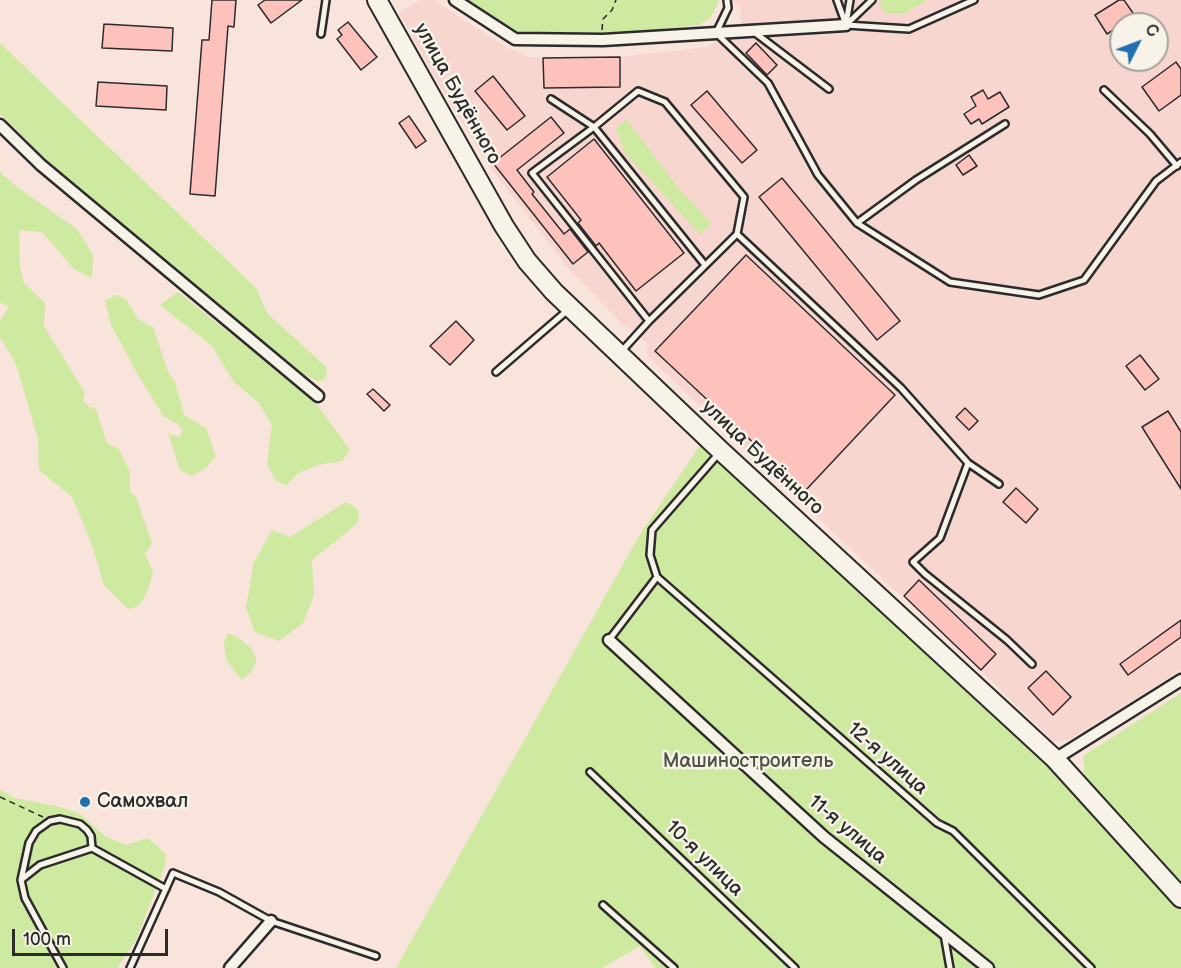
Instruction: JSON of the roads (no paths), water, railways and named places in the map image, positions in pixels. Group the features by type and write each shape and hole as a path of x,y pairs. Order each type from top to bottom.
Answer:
{"main road":[{"name":"улица Будённого","path":"377,0 504,226 527,261 570,308 619,355 1054,759 1181,898"}],"street":[{"path":"455,0 515,39 603,40 846,25"},
{"path":"0,124 41,165 318,396"},
{"name":"11-я улица","path":"609,640 824,837 988,968"},
{"path":"1054,759 1181,680"},
{"path":"230,968 271,921"}],"lane":[{"path":"321,34 326,0"},
{"path":"728,0 728,8 716,33 768,83 818,175 857,223 950,282 1039,295 1084,280 1156,181 1179,164 1104,90"},
{"path":"837,0 846,25"},
{"path":"846,25 850,0"},
{"path":"846,25 872,0"},
{"path":"846,25 909,29 974,0"},
{"path":"753,30 829,89"},
{"path":"619,355 649,321 737,234 744,197 665,102 638,91 532,173 649,321"},
{"path":"551,99 594,127 705,265"},
{"path":"857,223 916,180 1005,124"},
{"path":"737,234 901,388 968,463 999,484"},
{"path":"496,372 570,308"},
{"path":"609,640 657,577 650,555 652,530 721,451"},
{"path":"968,463 940,538 914,562 925,574 1007,640 1032,664"},
{"name":"12-я улица","path":"657,577 937,823 953,831 1091,968"},
{"name":"10-я улица","path":"590,772 795,968"},
{"path":"63,968 25,898 21,880 28,843 36,831 50,821 60,819 80,824 87,830 91,836 92,848"},
{"path":"21,880 40,865 92,848 166,889"},
{"path":"130,968 173,873 219,892 271,921 376,956"},
{"path":"603,905 674,968"},
{"path":"944,933 950,968"}],"place":[{"name":"Самохвал","path":"85,802"}],"park label":[{"name":"Машиностроитель","path":"748,762"}]}
